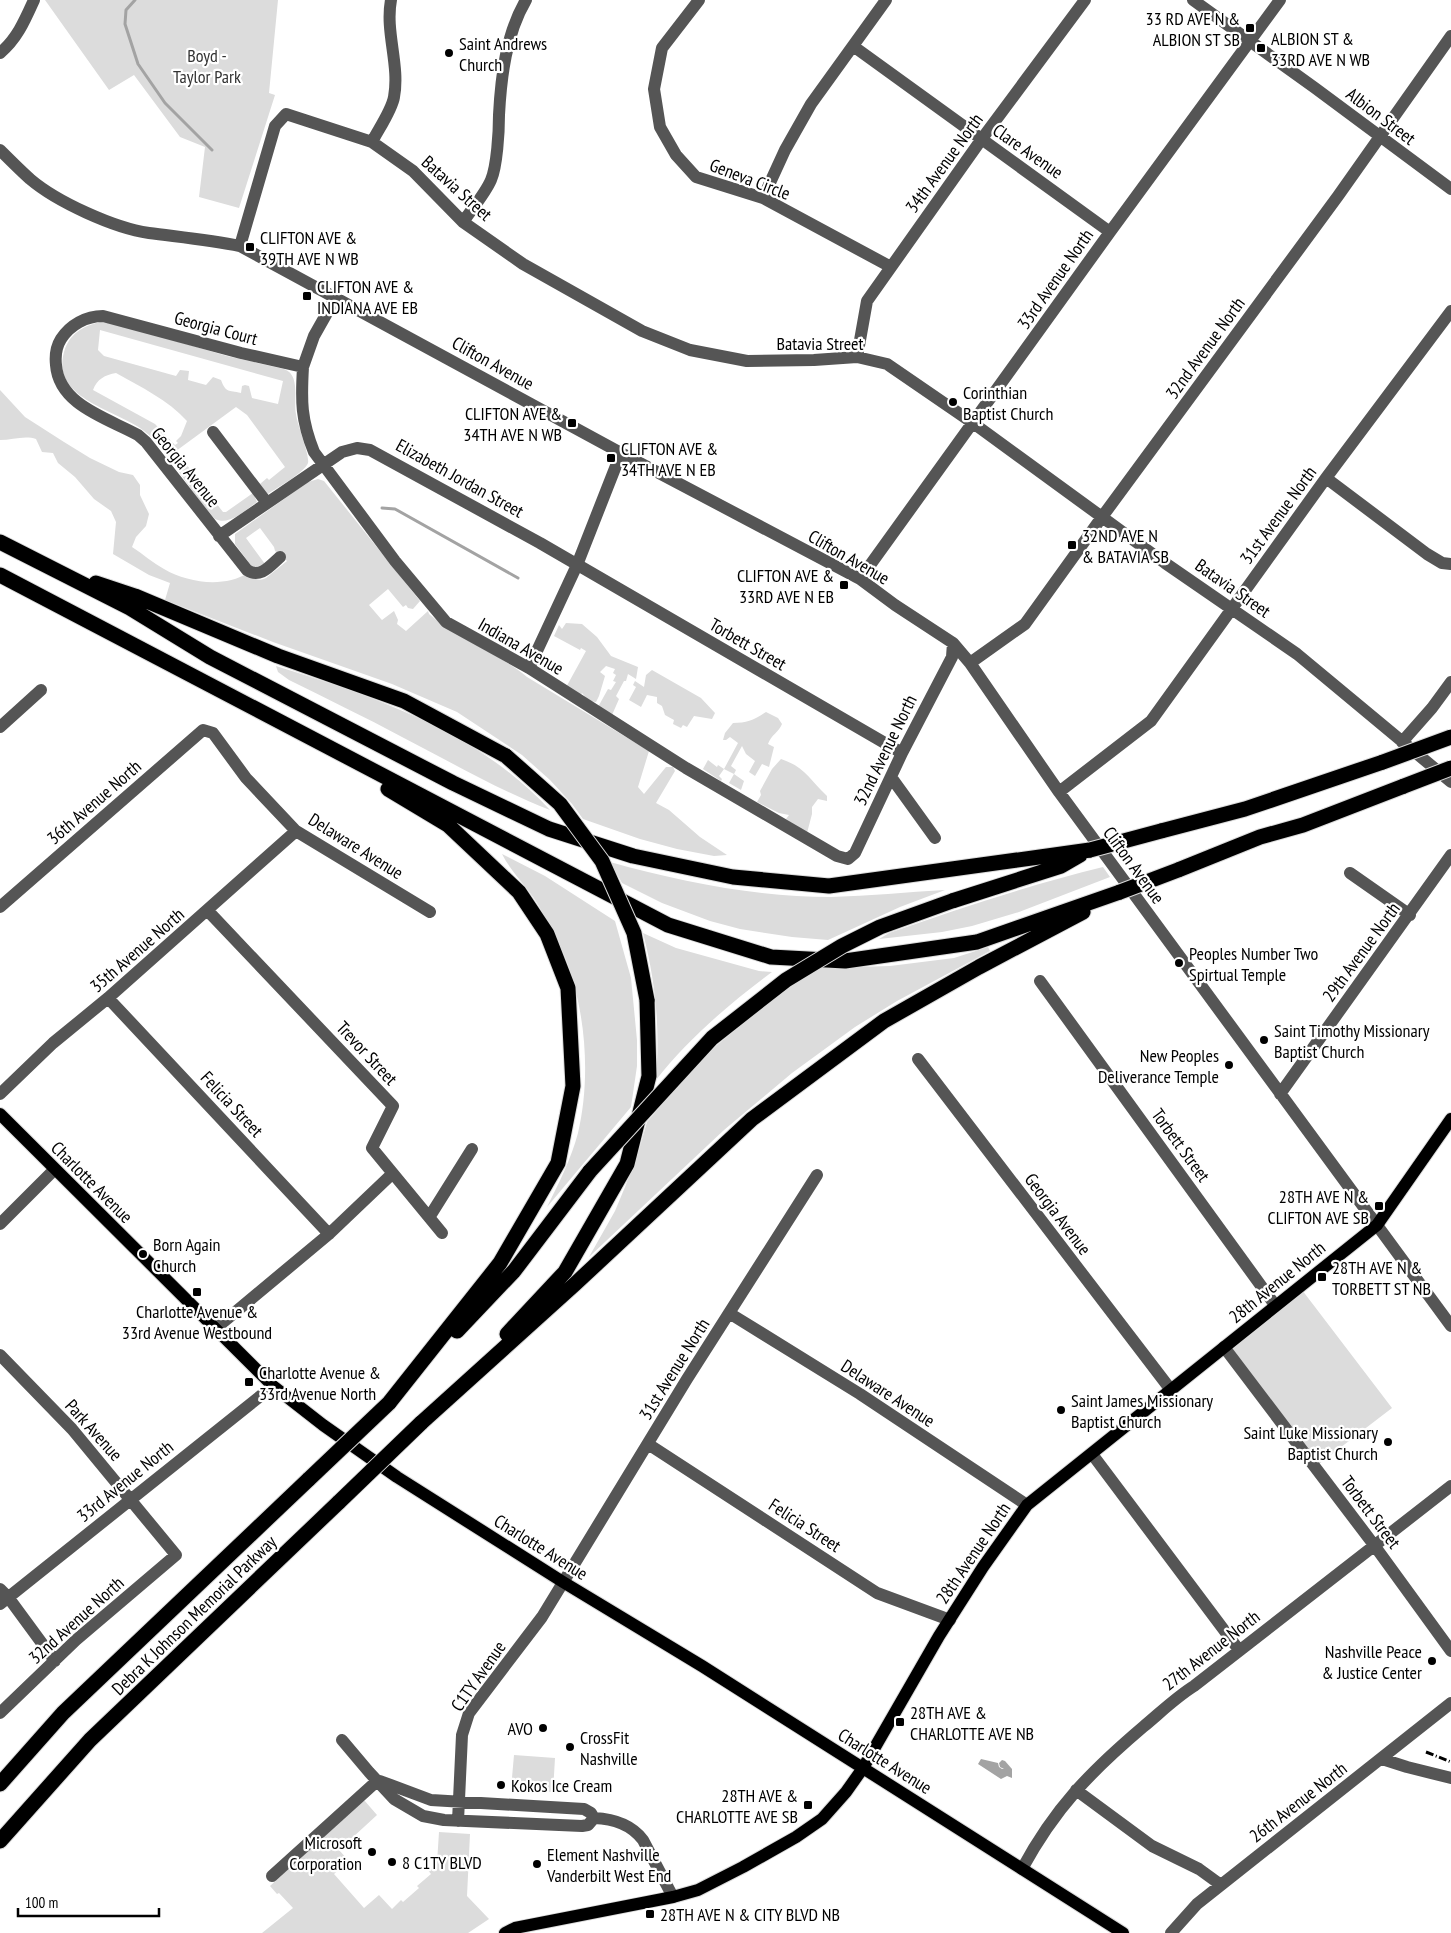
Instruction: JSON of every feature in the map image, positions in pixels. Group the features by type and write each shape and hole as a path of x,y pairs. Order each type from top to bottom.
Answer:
{"highway":[{"path":"0,542 130,608 210,657 453,783 549,828 633,856 733,877 829,886 1089,851 1245,809 1451,737"},
{"path":"39,563 135,596 278,656 404,701 506,756 560,804 602,861 634,933 647,1000 649,1076 627,1164 565,1272 421,1423"},
{"path":"0,575 668,924 771,957 845,961 977,942 1120,892 1260,837 1302,826 1451,768"},
{"path":"285,724 448,825 520,892 547,934 568,988 573,1086 558,1163 500,1263 389,1403"},
{"path":"389,1403 514,1271 590,1171 712,1038 786,980 842,946 880,927 952,901 1061,866 1089,851"},
{"path":"421,1423 575,1284 752,1119 884,1021 979,967 1120,892"},
{"name":"Debra K Johnson Memorial Parkway","path":"0,1784 63,1714 389,1403"},
{"name":"Debra K Johnson Memorial Parkway","path":"0,1841 90,1740 421,1423"}],"main road":[{"name":"Charlotte Avenue","path":"0,1114 54,1170 274,1386 324,1425 397,1477 563,1582 702,1666 1123,1933"},
{"name":"28th Avenue North","path":"505,1933 515,1928 673,1897 698,1890 743,1867 822,1819 846,1792 863,1768 950,1620 983,1567 1026,1505 1377,1225 1451,1119"}],"street":[{"path":"0,53 12,43 25,21 34,0"},
{"path":"372,142 394,98 395,81 388,12 391,0"},
{"path":"463,222 491,180 498,138 500,95 505,61 518,14 526,0"},
{"name":"Geneva Circle","path":"699,0 662,48 654,89 660,127 676,155 696,176 763,198 891,266"},
{"path":"763,198 784,150 811,104 886,0"},
{"name":"34th Avenue North","path":"857,357 867,301 981,140 1085,0"},
{"name":"Albion Street","path":"1193,0 1451,189"},
{"name":"33rd Avenue North","path":"860,579 1280,0"},
{"name":"32nd Avenue North","path":"970,663 1026,624 1102,517 1338,196 1451,36"},
{"name":"Clare Avenue","path":"853,46 1110,232"},
{"name":"Batavia Street","path":"240,246 275,126 286,114 372,142 413,172 463,222 523,264 642,331 690,350 747,361 857,357 887,364 1297,654 1451,782"},
{"name":"Clifton Avenue","path":"0,150 31,180 59,198 90,214 121,226 148,233 189,237 240,246 620,453 860,579 895,605 953,643 970,663 1059,792 1451,1326"},
{"path":"303,367 314,336 336,297"},
{"name":"31st Avenue North","path":"1059,792 1150,721 1326,478 1451,311"},
{"name":"Georgia Court","path":"57,347 65,334 76,323 88,318 102,316 241,353 303,367"},
{"name":"Georgia Avenue","path":"57,347 56,364 58,377 66,393 76,402 142,438 247,570 254,574 264,571 280,557"},
{"name":"Indiana Avenue","path":"303,367 301,403 303,420 314,452 395,561 441,617 463,633 529,668 686,768 837,856"},
{"path":"213,432 267,503"},
{"name":"Elizabeth Jordan Street","path":"219,536 323,465 350,450 362,448 374,451 443,488 577,565"},
{"path":"529,668 577,565 620,453"},
{"path":"1326,478 1427,554 1442,563 1451,564"},
{"name":"Torbett Street","path":"577,565 902,753"},
{"name":"32nd Avenue North","path":"837,856 848,859 855,853 902,753 952,657 953,643"},
{"path":"1402,742 1432,708 1451,682"},
{"path":"0,727 41,690"},
{"name":"36th Avenue North","path":"0,907 203,730 213,733"},
{"name":"Delaware Avenue","path":"213,733 246,778 296,831 430,912"},
{"path":"891,777 935,838"},
{"name":"35th Avenue North","path":"0,1094 53,1043 208,911 296,831"},
{"name":"29th Avenue North","path":"1280,1094 1410,915 1451,855"},
{"path":"1350,873 1410,915"},
{"name":"Trevor Street","path":"208,911 393,1106 372,1148 392,1174 430,1216 442,1233"},
{"name":"Torbett Street","path":"1040,981 1275,1305"},
{"name":"Felicia Street","path":"108,998 329,1234"},
{"name":"Georgia Avenue","path":"918,1059 1171,1390"},
{"path":"430,1216 472,1149"},
{"path":"0,1224 54,1170"},
{"path":"215,1329 329,1234 392,1174"},
{"name":"31st Avenue North","path":"563,1582 729,1313 817,1175"},
{"name":"Delaware Avenue","path":"729,1313 860,1394 1026,1505"},
{"name":"Torbett Street","path":"1224,1347 1374,1545 1451,1651"},
{"name":"Park Avenue","path":"0,1355 72,1429 131,1498 176,1556"},
{"name":"33rd Avenue North","path":"3,1597 274,1386"},
{"name":"Felicia Street","path":"648,1444 877,1593 950,1620"},
{"path":"1092,1454 1239,1650"},
{"name":"27th Avenue North","path":"1022,1869 1055,1816 1076,1790 1116,1749 1174,1700 1451,1486"},
{"name":"32nd Avenue North","path":"0,1713 76,1640 176,1556"},
{"name":"C1TY Avenue","path":"458,1821 462,1735 466,1718 542,1617 563,1582"},
{"path":"3,1597 55,1661"},
{"name":"26th Avenue North","path":"1171,1933 1188,1912 1451,1703"},
{"path":"342,1740 394,1799 416,1813 433,1819 582,1826 588,1825 594,1818"},
{"path":"1382,1759 1451,1778"},
{"path":"377,1781 421,1798 459,1802 584,1808 594,1818 619,1822 636,1832 643,1840 673,1897"},
{"path":"272,1876 377,1781"},
{"path":"1076,1790 1152,1846 1199,1868 1221,1885"}],"green space":[{"name":"Boyd - Taylor Park","path":"45,0 278,0 269,93 275,95 239,208 199,197 205,147 180,137 134,75 109,90"},
{"path":"100,322 114,323 227,356 284,369 289,372 293,377 296,414 308,459 306,467 268,494 265,492 260,484 267,478 269,480 285,467 247,415 236,407 176,451 223,512 226,512 253,493 257,502 242,513 232,519 221,521 215,519 149,435 138,426 92,403 78,394 68,383 63,369 66,346 69,340 78,332","holes":["100,330 283,381 278,404 252,398 249,386 242,386 241,393 230,391 224,387 221,380 213,377 206,385 188,380 189,371 180,370 176,376 104,356 98,350","116,373 163,400 180,413 187,421 181,436 176,441 178,443 175,445 155,424 93,390 102,378"]},
{"path":"0,390 25,417 64,442 90,458 119,472 133,475 140,485 140,495 149,514 146,526 136,537 132,547 160,567 184,578 217,582 228,581 248,573 254,578 266,578 287,561 275,551 260,528 246,538 265,564 253,568 235,544 235,534 308,482 318,479 324,481 420,601 413,609 408,608 406,605 403,607 388,589 369,605 382,620 394,611 398,620 397,624 406,631 428,611 429,614 452,631 503,660 527,677 649,751 638,787 644,794 666,767 673,767 675,771 656,803 669,810 700,837 727,855 714,856 677,849 640,839 583,819 550,780 522,755 457,712 392,684 273,642 165,600 170,583 149,575 113,554 116,522 111,511 94,499 75,477 58,463 53,453 42,452 36,439 32,438 0,440"},
{"path":"566,623 582,624 597,637 611,656 638,667 636,679 628,674 626,681 624,681 616,696 619,699 612,715 598,707 608,689 611,690 616,682 613,681 616,675 613,673 615,669 606,666 600,672 605,676 596,702 589,701 582,693 578,700 564,691 586,651 581,648 580,650 554,636 559,625 562,629"},
{"path":"276,666 387,704 458,738 491,759 522,783 550,810 493,785 374,722 289,680 278,672"},
{"path":"652,670 701,698 715,713 712,719 694,716 687,727 683,725 681,728 673,724 674,720 665,715 662,706 657,703 657,697 647,695 641,707 629,700 636,687 633,685 635,681 644,687 646,675"},
{"path":"766,712 778,718 782,724 768,744 774,747 769,767 762,764 755,776 749,772 755,761 746,754 742,746 731,766 736,770 734,774 724,769 738,743 730,737 723,740 725,733 733,723 750,720"},
{"path":"781,759 796,766 806,774 827,796 827,801 818,799 812,807 807,833 786,819 789,815 779,813 757,802 761,795 760,791 772,769"},
{"path":"708,760 717,767 718,765 724,769 719,776 722,779 721,781 703,769"},
{"path":"734,774 744,781 741,790 729,783"},
{"path":"502,854 545,876 615,921 631,978 637,1040 637,1066 631,1107 547,1207 572,1152 582,1112 585,1067 582,1022 578,1000 565,957 537,903"},
{"path":"610,862 692,882 775,894 831,897 945,890 900,907 828,940 792,937 740,929 710,921 662,903 622,883"},
{"path":"1103,867 1110,877 1019,912 972,926 942,932 879,939 889,933 969,906 1049,881"},
{"path":"643,933 676,948 759,971 772,972 710,1022 656,1080 656,1006"},
{"path":"988,947 990,951 897,1001 855,1027 792,1073 724,1130 589,1257 615,1211 639,1150 647,1122 683,1080 716,1046 775,997 819,968 890,966 954,958"},
{"path":"1299,1286 1392,1408 1315,1467 1224,1347"},
{"path":"514,1755 555,1758 553,1792 511,1789"},
{"path":"364,1800 377,1815 339,1850 349,1861 334,1874 364,1908 379,1895 392,1909 401,1900 403,1902 419,1888 417,1886 431,1874 427,1869 435,1868 435,1863 437,1863 439,1832 470,1834 467,1896 489,1919 468,1933 262,1933 293,1908 270,1886"}],"shaded area":[{"path":"981,1759 998,1763 999,1767 1002,1769 1004,1769 1000,1767 999,1763 1002,1760 1005,1761 1012,1769 1012,1778 1007,1776 1001,1779 978,1764"}],"waterway":[{"path":"135,0 126,10 125,24 138,64 165,103 212,150"},
{"path":"382,508 395,509 518,578"}],"railway":[{"path":"1426,1752 1451,1762"}],"place":[{"name":"33 RD AVE N & ALBION ST SB","path":"1250,28"},
{"name":"ALBION ST & 33RD AVE N WB","path":"1261,48"},
{"name":"Saint Andrews Church","path":"449,53"},
{"name":"CLIFTON AVE & 39TH AVE N WB","path":"250,247"},
{"name":"CLIFTON AVE & INDIANA AVE EB","path":"307,296"},
{"name":"Corinthian Baptist Church","path":"953,402"},
{"name":"CLIFTON AVE & 34TH AVE N WB","path":"572,423"},
{"name":"CLIFTON AVE & 34TH AVE N EB","path":"611,458"},
{"name":"32ND AVE N & BATAVIA SB","path":"1072,545"},
{"name":"CLIFTON AVE & 33RD AVE N EB","path":"844,585"},
{"name":"Peoples Number Two Spirtual Temple","path":"1179,963"},
{"name":"Saint Timothy Missionary Baptist Church","path":"1264,1040"},
{"name":"New Peoples Deliverance Temple","path":"1229,1065"},
{"name":"28TH AVE N & CLIFTON AVE SB","path":"1379,1206"},
{"name":"Born Again Church","path":"143,1254"},
{"name":"28TH AVE N & TORBETT ST NB","path":"1322,1277"},
{"name":"Charlotte Avenue & 33rd Avenue Westbound","path":"197,1292"},
{"name":"Charlotte Avenue & 33rd Avenue North","path":"249,1382"},
{"name":"Saint James Missionary Baptist Church","path":"1061,1410"},
{"name":"Saint Luke Missionary Baptist Church","path":"1388,1442"},
{"name":"Nashville Peace & Justice Center","path":"1432,1661"},
{"name":"28TH AVE & CHARLOTTE AVE NB","path":"900,1722"},
{"name":"AVO","path":"543,1728"},
{"name":"CrossFit Nashville","path":"570,1747"},
{"name":"Kokos Ice Cream","path":"501,1785"},
{"name":"28TH AVE & CHARLOTTE AVE SB","path":"808,1805"},
{"name":"Microsoft Corporation","path":"372,1852"},
{"name":"8 C1TY BLVD","path":"392,1862"},
{"name":"Element Nashville Vanderbilt West End","path":"537,1864"},
{"name":"28TH AVE N & CITY BLVD NB","path":"650,1914"}]}
